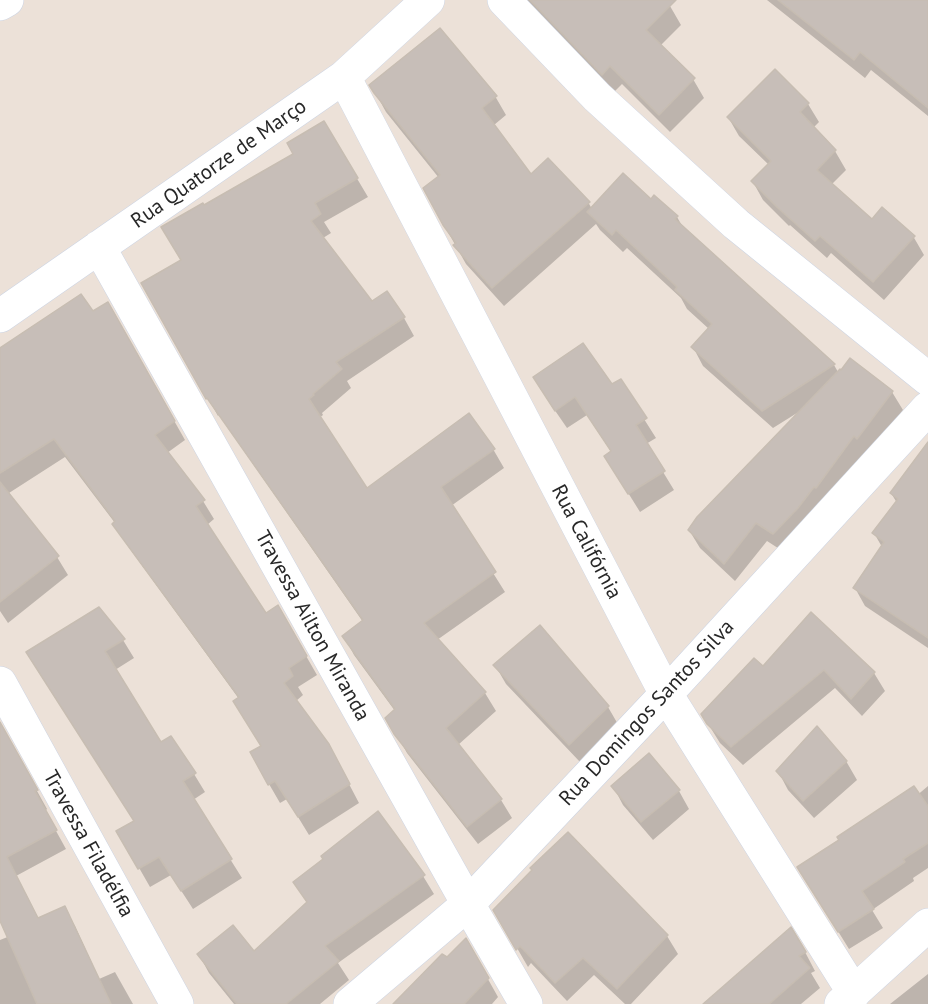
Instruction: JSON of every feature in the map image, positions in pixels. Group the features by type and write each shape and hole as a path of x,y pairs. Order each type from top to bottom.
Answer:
{"street":[{"path":"0,4 7,0"},
{"name":"Rua Quatorze de Março","path":"0,316 344,77 428,0"},
{"path":"504,0 597,97 736,224 928,379"},
{"name":"Rua Califórnia","path":"344,77 666,694 847,998"},
{"name":"Travessa Ailton Miranda","path":"99,247 526,1004"},
{"name":"Rua Domingos Santos Silva","path":"350,1004 468,904 666,694 928,408"},
{"name":"Travessa Filadélfia","path":"0,683 177,1004"},
{"path":"847,998 928,925"}],"building":[{"path":"530,0 676,0 646,30 695,78 659,115 610,66 602,75"},
{"path":"778,0 928,0 928,108 860,52 854,60"},
{"path":"440,28 497,96 482,108 531,174 548,158 590,202 492,288 453,245 456,243 443,225 423,188 440,175 369,85"},
{"path":"775,69 809,103 800,112 836,150 817,170 872,219 882,207 915,236 873,282 820,236 815,241 751,181 771,161 727,117"},
{"path":"324,121 358,178 315,203 321,214 311,221 372,301 387,291 405,317 336,362 342,369 309,399 367,488 469,413 495,449 441,487 496,572 424,623 486,692 446,728 502,799 467,827 394,734 385,718 395,709 342,636 363,620 206,399 141,283 181,260 161,227 293,154 287,143"},
{"path":"623,173 651,199 654,195 678,216 675,219 835,364 762,411 691,347 712,324 675,290 677,287 616,230 612,235 587,212"},
{"path":"81,294 93,311 108,302 175,421 155,435 205,500 196,506 266,613 278,605 307,656 289,668 293,676 284,683 329,744 350,784 298,817 275,781 268,785 250,752 261,746 233,701 239,697 112,524 115,521 54,439 0,473 0,348"},
{"path":"583,343 612,384 621,379 647,418 636,425 665,471 628,494 604,456 611,451 575,397 555,411 533,377"},
{"path":"850,358 893,391 857,439 854,436 816,488 814,487 773,534 756,523 724,564 688,530 697,517 841,370"},
{"path":"928,442 928,638 853,588 884,542 872,533 898,499 890,493"},
{"path":"0,482 59,556 0,602"},
{"path":"99,607 125,639 105,651 161,742 171,736 196,773 183,781 232,859 181,891 159,857 138,869 116,831 134,821 26,652"},
{"path":"811,612 875,672 851,699 824,670 731,747 707,724 701,714 754,658 763,666"},
{"path":"540,625 609,706 569,745 493,665"},
{"path":"0,722 38,790 35,791 57,830 7,857 38,918 65,906 111,1004 37,1004 0,921"},
{"path":"817,726 847,761 803,801 776,771"},
{"path":"649,753 680,790 641,822 611,786"},
{"path":"914,786 928,806 928,843 903,859 905,862 862,891 874,909 838,932 797,867 839,840 837,837"},
{"path":"378,811 425,875 325,946 339,961 286,1004 237,1004 197,954 233,925 254,951 307,902 293,882 323,859 321,856"},
{"path":"568,832 668,935 617,989 583,958 555,983 520,946 516,950 493,910 532,870 530,868"},
{"path":"791,927 806,952 799,956 810,968 769,1004 703,1004"},
{"path":"466,938 489,978 464,1004 393,1004 442,954 447,957"}]}
